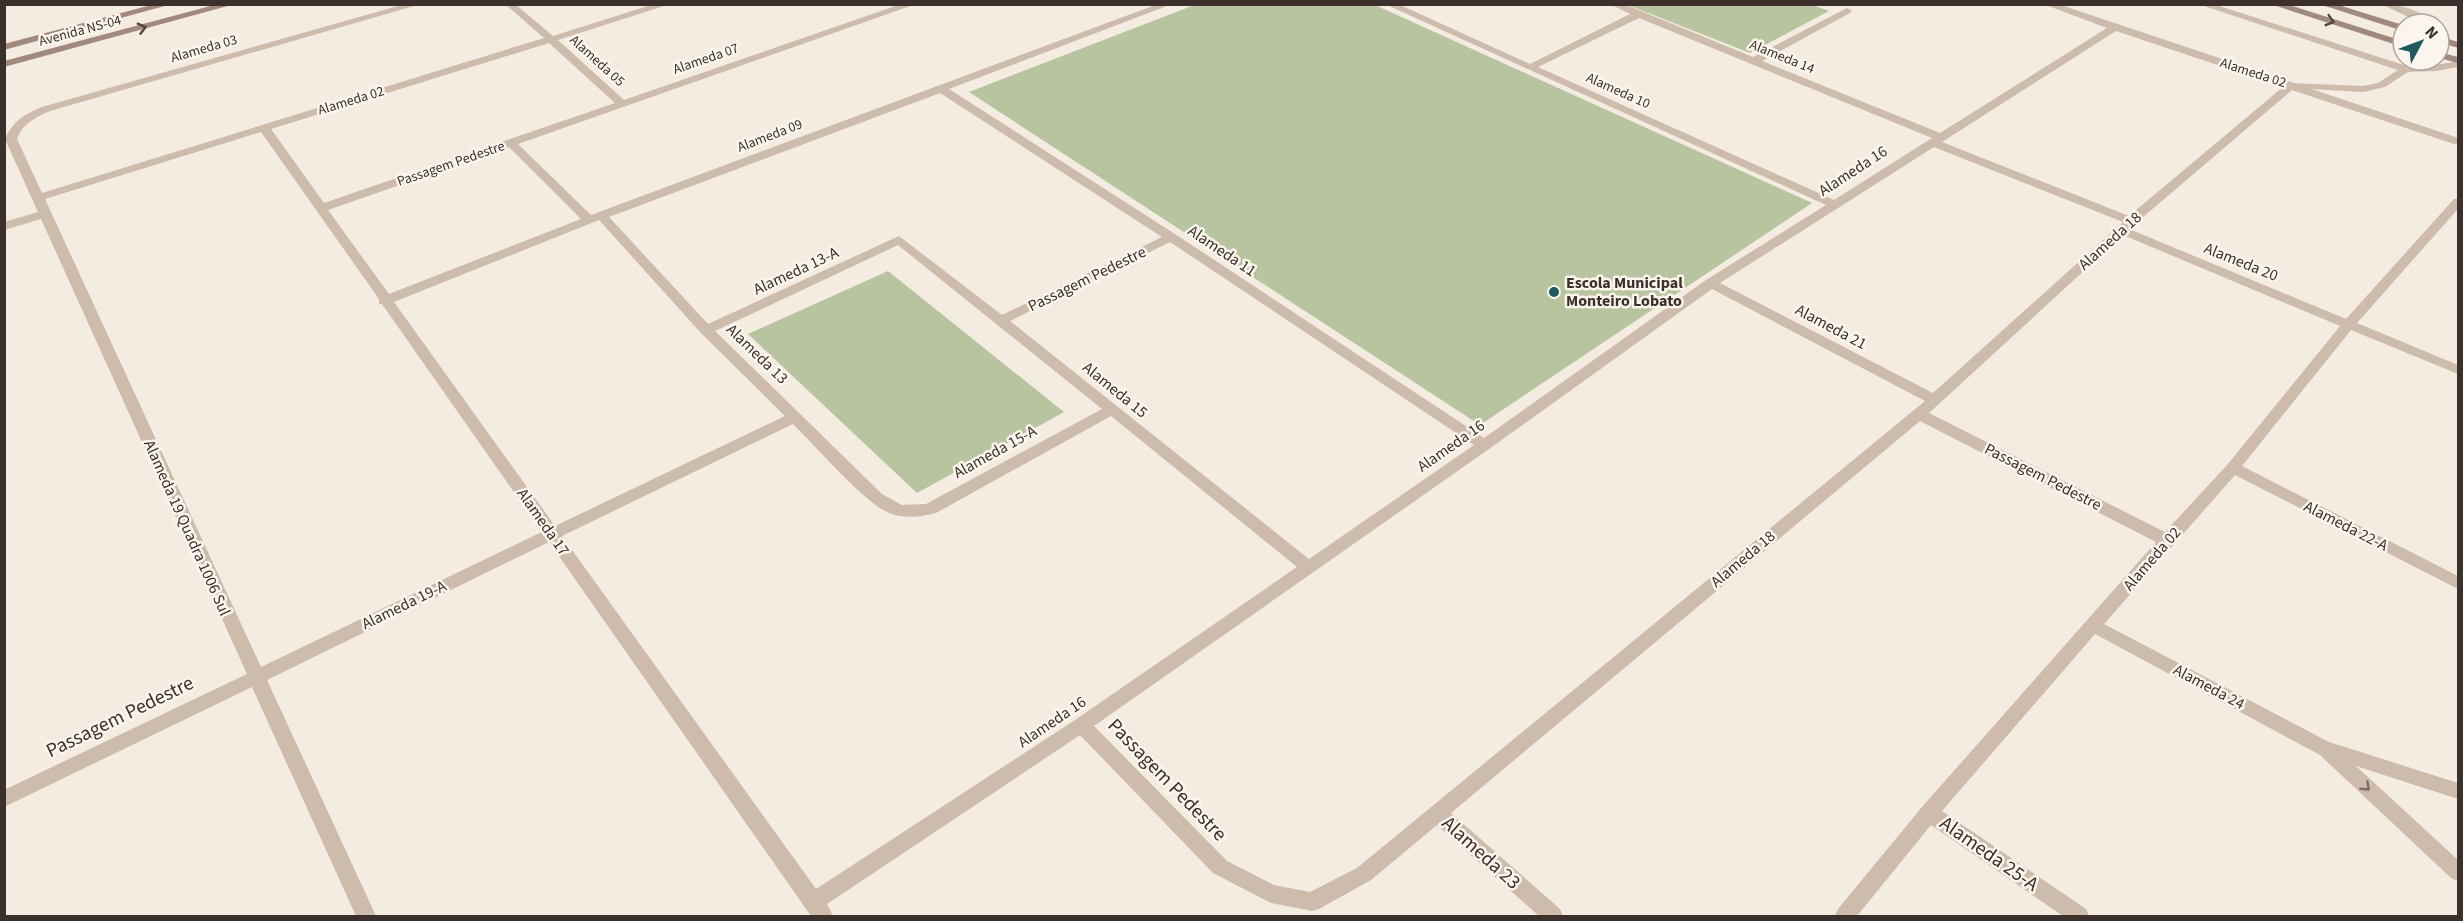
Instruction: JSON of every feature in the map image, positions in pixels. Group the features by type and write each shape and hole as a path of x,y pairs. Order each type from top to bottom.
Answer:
{"street":[{"name":"Avenida NS-04","path":"4,47 168,4"},
{"name":"Avenida NS-04","path":"4,64 231,4"},
{"name":"Alameda 03","path":"11,139 15,126 27,117 46,109 417,4"},
{"path":"509,4 553,40"},
{"name":"Alameda 02","path":"37,198 666,4"},
{"name":"Alameda 07","path":"511,143 893,7 912,4"},
{"name":"Alameda 10","path":"1389,4 1835,205"},
{"name":"Alameda 14","path":"1614,4 1935,139"},
{"path":"1754,61 1847,11 1829,4"},
{"name":"Alameda 02","path":"2047,4 2458,142"},
{"path":"2202,4 2391,64"},
{"path":"2274,4 2391,40"},
{"path":"2323,4 2391,24"},
{"path":"2385,4 2407,12"},
{"name":"Alameda 09","path":"384,301 596,218 1164,5"},
{"path":"1529,68 1638,14"},
{"name":"Alameda 16","path":"813,902 1081,725 1484,445 1711,283 2115,27"},
{"name":"Alameda 05","path":"553,40 622,104"},
{"path":"2292,85 2363,88 2381,85 2401,72"},
{"name":"Alameda 18","path":"1221,867 1271,894 1312,902 1364,874 1919,414 2126,226 2292,85"},
{"name":"Alameda 11","path":"940,88 1171,237 1484,445"},
{"name":"Alameda 17","path":"264,128 384,301 823,916"},
{"name":"Alameda 19 Quadra 1006 Sul","path":"11,139 366,916"},
{"path":"1935,139 2126,226"},
{"name":"Passagem Pedestre","path":"321,208 511,143 596,218"},
{"name":"Alameda 02","path":"1845,916 1929,813 2167,540 2234,468 2349,324 2458,202"},
{"path":"4,226 44,214"},
{"name":"Alameda 13","path":"596,218 877,498 894,510"},
{"name":"Alameda 20","path":"2126,226 2349,324"},
{"name":"Passagem Pedestre","path":"1002,320 1171,237"},
{"name":"Alameda 13-A","path":"706,330 899,240"},
{"name":"Alameda 15","path":"899,240 1002,320 1111,411 1308,567"},
{"name":"Alameda 21","path":"1711,283 1935,400"},
{"path":"2349,324 2458,370"},
{"name":"Alameda 15-A","path":"894,510 909,513 930,509 1111,411"},
{"name":"Passagem Pedestre","path":"1919,414 2167,540"},
{"path":"551,534 796,416"},
{"name":"Alameda 22-A","path":"2234,468 2458,583"},
{"name":"Alameda 19-A","path":"256,676 551,534"},
{"name":"Alameda 24","path":"2094,626 2324,748"},
{"name":"Passagem Pedestre","path":"4,799 256,676"},
{"name":"Passagem Pedestre","path":"1081,725 1221,867"},
{"path":"2324,748 2458,790"},
{"path":"2324,748 2458,872"},
{"name":"Alameda 23","path":"1436,812 1553,916"},
{"name":"Alameda 25-A","path":"1929,813 2079,916"}],"green space":[{"path":"1197,4 1375,5 1812,203 1480,425 969,92"},
{"path":"1628,5 1812,5 1829,11 1750,53"},
{"path":"888,271 1064,412 917,493 748,334"}],"place":[{"name":"Escola Municipal Monteiro Lobato","path":"1554,292"}]}
